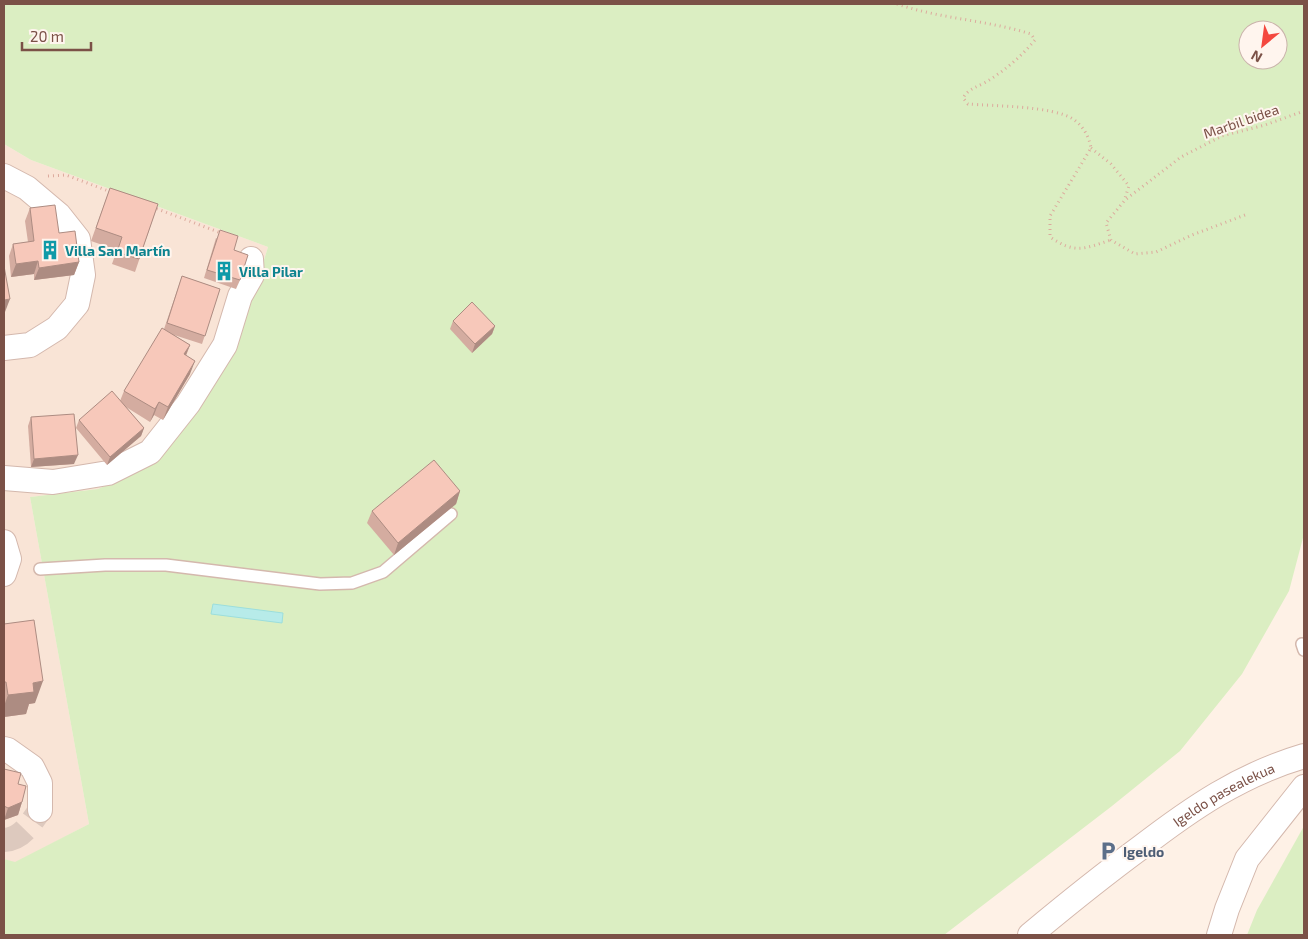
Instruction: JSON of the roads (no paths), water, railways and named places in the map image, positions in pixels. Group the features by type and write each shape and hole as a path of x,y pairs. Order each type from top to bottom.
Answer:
{"street":[{"path":"4,176 27,188 58,214 78,239 83,275 78,304 56,328 30,345 4,348"},
{"path":"4,478 53,482 108,473 150,452 188,404 225,345 240,296 252,275 251,259"},
{"path":"4,542 9,559 9,571"},
{"path":"4,749 32,767 40,783 40,810"},
{"name":"Igeldo pasealekua","path":"1030,935 1084,889 1189,811 1225,788 1287,761 1304,756"},
{"path":"1219,935 1226,909 1248,860 1304,787"}],"lane":[{"path":"40,569 166,565 320,584 352,583 383,572 451,514"}],"water":[{"path":"213,604 283,613 282,623 211,614"}],"tunnel":[{"path":"4,840 21,834 40,810"}],"place":[{"name":"Villa San Martín","path":"50,250"},
{"name":"Villa Pilar","path":"224,271"},
{"name":"Igeldo","path":"1108,851"}]}
